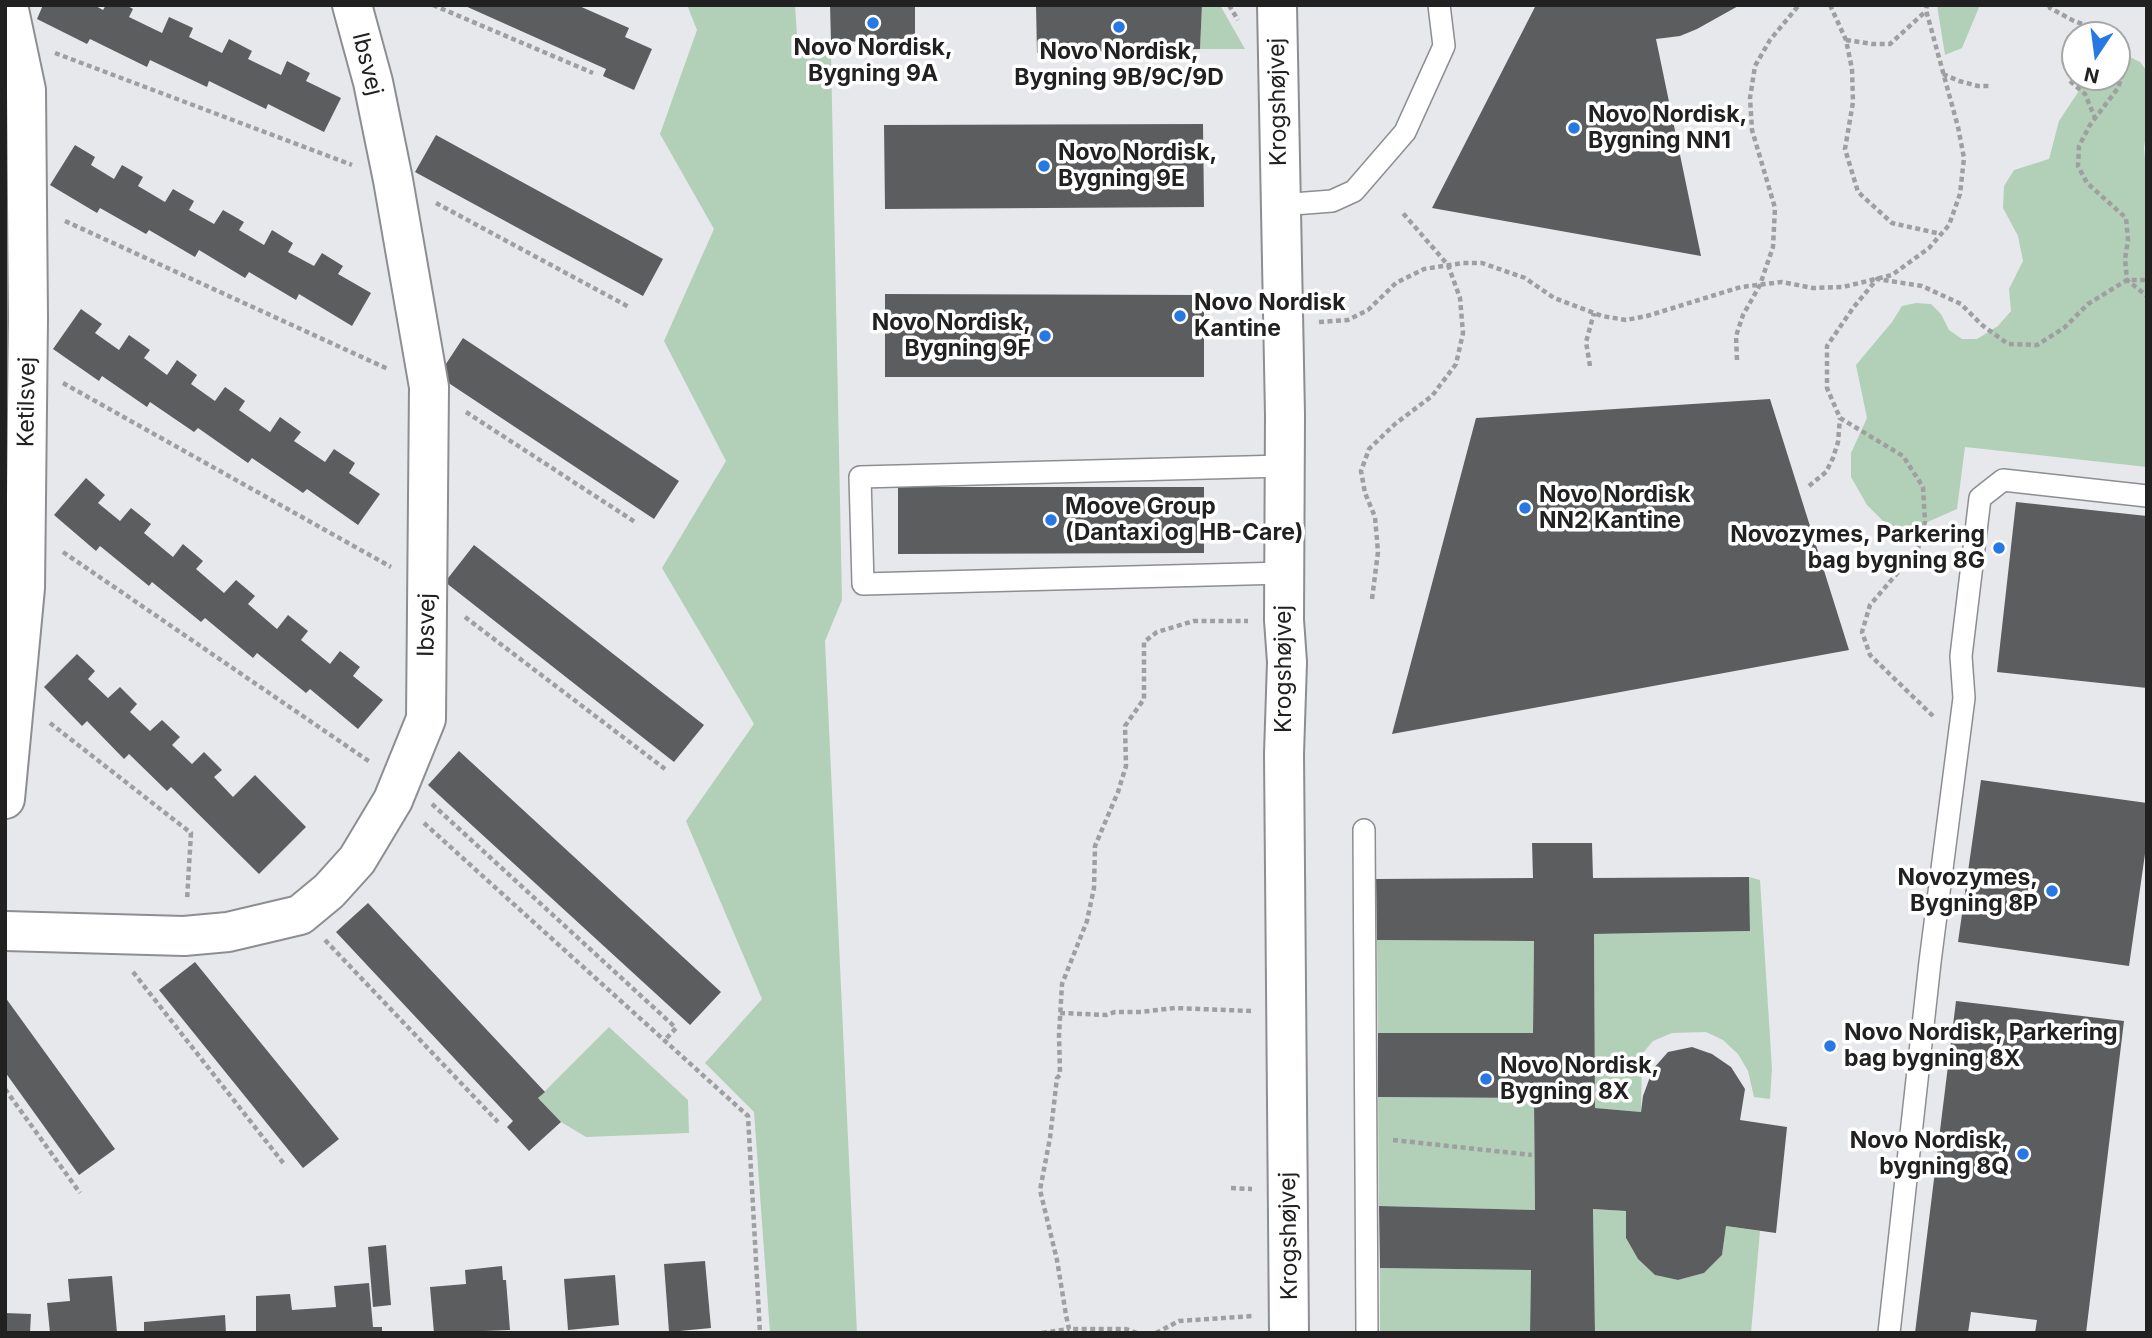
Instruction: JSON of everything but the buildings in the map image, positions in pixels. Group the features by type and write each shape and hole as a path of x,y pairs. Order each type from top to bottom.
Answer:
{"street":[{"name":"Ibsvej","path":"5,931 184,936 228,932 300,915 329,891 357,860 398,789 426,719 429,387 393,180 373,82 352,5"},
{"name":"Krogshøjvej","path":"1277,5 1283,320 1284,620 1287,662 1284,754 1289,1323"},
{"name":"Ketilsvej","path":"5,799 25,588 26,526 26,90 12,22"}],"lane":[{"path":"1280,205 1332,201 1354,191 1405,132 1444,46 1439,5"},
{"path":"1284,466 860,477 863,584 1284,573"},
{"path":"1889,1333 1930,961 1964,698 1961,656 1980,498 2003,480 2147,496"},
{"path":"1364,830 1367,1333"}],"path":[{"path":"433,5 593,73"},
{"path":"1737,360 1737,337 1743,315 1760,285 1773,247 1774,208 1752,130 1750,98 1755,66 1770,40 1799,5"},
{"path":"1830,5 1846,40 1852,69 1853,103 1845,149 1858,192 1892,223 1941,234"},
{"path":"2049,5 2074,21"},
{"path":"1846,40 1890,44 1927,8"},
{"path":"1283,320 1329,323 1348,320 1368,310 1406,276 1447,265 1482,263 1525,278 1554,298 1594,313 1626,320 1741,287 1782,282 1813,288 1843,287 1892,275 1929,248 1949,225 1960,194 1964,158 1927,8"},
{"path":"12,22 393,180 629,307"},
{"path":"1942,73 1959,81 1989,86"},
{"path":"2082,91 2095,118"},
{"path":"2116,91 2095,118 2080,146 2078,166 2087,183 2126,218 2127,280 2147,296"},
{"path":"27,204 429,387 635,522"},
{"path":"1372,599 1378,552 1374,517 1365,493 1361,471 1369,449 1395,424 1432,396 1456,364 1463,333 1460,298 1447,265 1402,212"},
{"path":"1877,279 1922,285 1961,304 1982,325 2008,344 2037,345 2064,328 2088,304 2127,280 2147,280"},
{"path":"1809,486 1826,472 1838,442 1840,418 1827,388 1828,346 1853,308 1877,279"},
{"path":"1590,366 1586,342 1594,313"},
{"path":"27,363 428,588 665,769"},
{"path":"1840,418 1903,456 1923,487 1925,522 1918,549 1870,606 1862,632 1870,655 1942,725 1955,772"},
{"path":"26,526 362,758 676,1028 664,1041"},
{"path":"1069,1329 1057,1260 1040,1190 1057,1078 1060,1074 1062,984 1087,921 1094,888 1095,846 1126,766 1125,726 1144,699 1144,642 1157,632 1194,621 1284,620"},
{"path":"15,697 191,833 184,936"},
{"path":"398,789 421,820 748,1116 760,1333"},
{"path":"300,915 498,1122"},
{"path":"103,934 284,1164"},
{"path":"1060,1013 1106,1014 1175,1008 1250,1011 1287,1009"},
{"path":"5,1088 80,1194"},
{"path":"1365,1137 1532,1155"},
{"path":"1156,1333 1179,1321 1289,1323"},
{"path":"1042,1333 1069,1329 1126,1329 1137,1333"}],"green space":[{"path":"687,5 795,5 797,35 831,55 842,600 825,641 857,1333 770,1333 754,1112 705,1063 762,999 686,821 754,724 662,568 726,461 664,341 714,229 660,134 697,30"},
{"path":"1202,5 1220,5 1245,49 1200,49"},
{"path":"1937,5 1980,5 1962,48 1945,55"},
{"path":"2131,58 2140,62 2147,71 2147,126 2144,148 2147,180 2147,467 1965,447 1957,509 1914,528 1889,527 1867,505 1851,477 1851,453 1867,418 1856,365 1902,306 1931,304 1941,314 1949,330 1962,339 1977,339 1998,326 2011,311 2009,289 2023,261 2018,236 2003,208 2004,186 2014,170 2049,159 2059,121 2079,91 2131,91"},
{"path":"1749,877 1760,880 1772,1069 1770,1099 1754,1097 1748,1071 1738,1054 1723,1040 1706,1032 1672,1033 1653,1041 1642,1054 1641,1112 1595,1108 1594,934 1750,931"},
{"path":"1377,940 1534,941 1533,1033 1378,1033"},
{"path":"609,1027 688,1100 689,1133 586,1137 561,1122 538,1098"},
{"path":"1378,1097 1534,1098 1535,1210 1379,1206"},
{"path":"1593,1209 1626,1211 1626,1238 1638,1259 1655,1275 1678,1280 1704,1273 1722,1255 1726,1226 1760,1231 1751,1333 1595,1333"},
{"path":"1380,1268 1531,1270 1530,1333 1380,1333"}],"place":[{"name":"Novo Nordisk, Bygning 9A","path":"873,23"},
{"name":"Novo Nordisk, Bygning 9B/9C/9D","path":"1119,27"},
{"name":"Novo Nordisk, Bygning NN1","path":"1574,128"},
{"name":"Novo Nordisk, Bygning 9E","path":"1044,166"},
{"name":"Novo Nordisk Kantine","path":"1180,316"},
{"name":"Novo Nordisk, Bygning 9F","path":"1045,336"},
{"name":"Novo Nordisk NN2 Kantine","path":"1525,508"},
{"name":"Moove Group (Dantaxi og HB-Care)","path":"1051,520"},
{"name":"Novozymes, Parkering bag bygning 8G","path":"1999,548"},
{"name":"Novozymes, Bygning 8P","path":"2052,891"},
{"name":"Novo Nordisk, Parkering bag bygning 8X","path":"1830,1046"},
{"name":"Novo Nordisk, Bygning 8X","path":"1486,1079"},
{"name":"Novo Nordisk, bygning 8Q","path":"2023,1154"}]}
